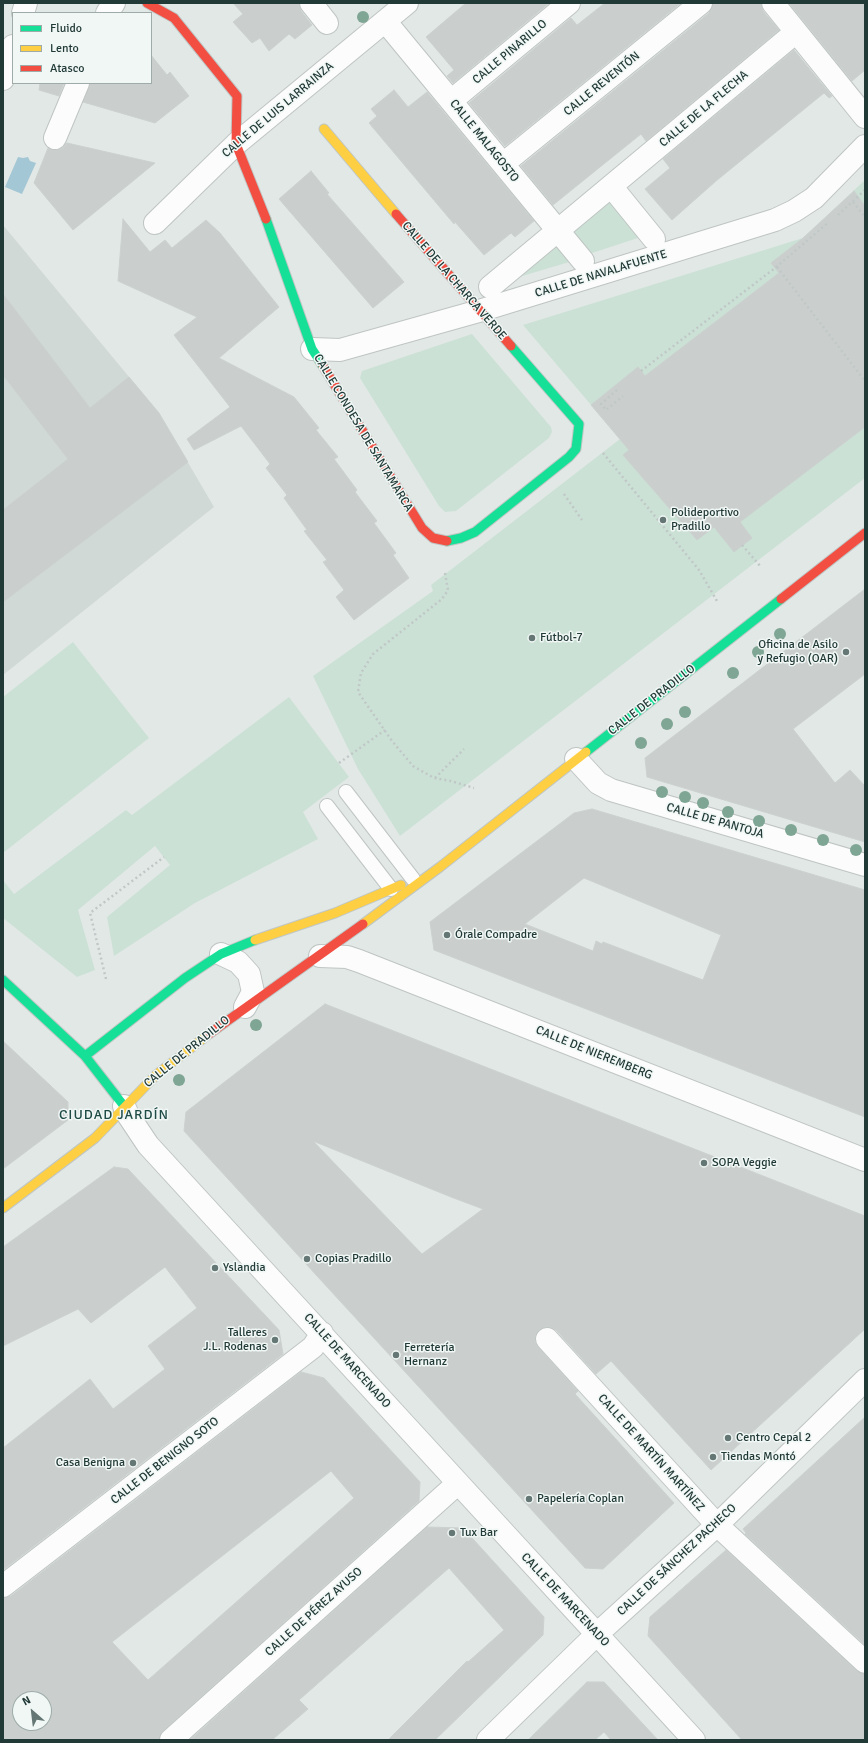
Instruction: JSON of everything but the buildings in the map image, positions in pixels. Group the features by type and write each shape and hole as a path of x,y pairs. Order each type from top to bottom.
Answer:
{"street":[{"path":"108,12 114,3"},
{"path":"146,3 174,18 237,96 236,144"},
{"path":"311,3 327,23"},
{"name":"CALLE DE LUIS LARRAINZA","path":"155,223 236,144 407,3"},
{"name":"CALLE PINARILLO","path":"451,101 569,3"},
{"name":"CALLE REVENTÓN","path":"503,164 701,3"},
{"path":"773,3 865,117"},
{"name":"CALLE MALAGOSTO","path":"385,21 583,261"},
{"name":"CALLE DE LA FLECHA","path":"490,287 796,32"},
{"path":"3,79 12,49"},
{"path":"56,138 78,84"},
{"name":"CALLE DE LA CHARCA VERDE","path":"324,129 479,311 571,413 578,424 579,434"},
{"name":"CALLE CONDESA DE SANTAMARCA","path":"236,144 255,188 312,349 422,528 433,538 449,541 475,532 569,457 576,449 579,434"},
{"name":"CALLE DE NAVALAFUENTE","path":"312,349 340,350 479,311 775,220 794,212 814,198 865,146"},
{"path":"611,186 654,239"},
{"name":"CALLE DE PRADILLO","path":"3,1208 95,1138 124,1106 156,1075 245,1006 320,956 440,866 865,533"},
{"name":"CALLE DE PANTOJA","path":"576,759 598,783 611,790 865,865"},
{"name":"CALLE DE PRADILLO","path":"85,1056 185,978 221,954 257,939 335,913 440,866"},
{"path":"221,954 238,962 249,974 253,992 245,1006"},
{"name":"CALLE DE NIEREMBERG","path":"320,956 348,957 359,961 865,1160"},
{"name":"CALLE DE MARCENADO","path":"3,980 85,1056 124,1106 148,1144 322,1333 457,1484 694,1740"},
{"name":"CALLE DE BENIGNO SOTO","path":"3,1586 313,1347 322,1333"},
{"name":"CALLE DE MARTÍN MARTÍNEZ","path":"547,1339 717,1525 865,1662"},
{"name":"CALLE DE SÁNCHEZ PACHECO","path":"488,1740 597,1634 717,1525 865,1380"},
{"name":"CALLE DE PÉREZ AYUSO","path":"171,1740 457,1484"}],"lane":[{"path":"346,792 413,879"},
{"path":"327,806 391,889"}],"path":[{"path":"836,217 865,190"},
{"path":"853,202 865,217"},
{"path":"642,371 777,266 830,222"},
{"path":"777,266 811,308 865,381"},
{"path":"618,390 601,404 606,410 623,396"},
{"path":"602,451 698,570 717,600"},
{"path":"562,491 582,520"},
{"path":"742,545 761,567"},
{"path":"445,573 448,590 442,599 373,654 361,673 358,692 413,766 434,778 451,781 474,788"},
{"path":"339,763 385,730"},
{"path":"434,778 464,749"},
{"path":"106,979 90,913 164,857"}],"shaded area":[{"path":"3,225 159,413 214,507 3,675"}],"green space":[{"name":"Polideportivo Pradillo","path":"865,180 865,478 400,836 358,769 313,676 433,591 431,585 620,439 523,325 803,238"},
{"path":"609,198 644,236 586,255 569,231"},
{"path":"559,240 576,260 519,277 513,276"},
{"path":"472,334 551,427 552,432 549,438 456,511 445,512 439,506 360,378 362,371"},
{"path":"73,642 149,738 3,853 3,697"},
{"path":"289,697 349,777 303,812 318,839 195,903 114,956 107,917 170,865 155,846 78,910 95,970 77,977 3,918 3,880 14,894 126,810 132,815"}],"water":[{"path":"18,157 28,157 30,161 36,163 22,194 5,187"}],"traffic: fast":[{"path":"266,219 312,349 323,366"},
{"path":"447,541 461,538 475,532 569,457 576,449 579,424 511,346"},
{"path":"586,752 781,599"},
{"path":"85,1056 185,978 221,954 255,940"},
{"path":"3,980 85,1056 124,1106"}],"traffic: slow":[{"path":"324,129 396,214"},
{"path":"363,924 440,867 586,752"},
{"path":"255,940 335,913 401,885"},
{"path":"3,1208 95,1138 156,1075 209,1034"}],"traffic: jam":[{"path":"147,3 174,18 237,96 236,144 266,219"},
{"path":"396,214 511,346"},
{"path":"323,366 422,528 433,538 447,541"},
{"path":"781,599 865,533"},
{"path":"209,1034 363,924"}],"place":[{"name":"Polideportivo Pradillo","path":"663,520"},
{"name":"Fútbol-7","path":"532,638"},
{"name":"Oficina de Asilo y Refugio (OAR)","path":"846,652"},
{"name":"Órale Compadre","path":"447,935"},
{"name":"SOPA Veggie","path":"704,1163"},
{"name":"Copias Pradillo","path":"307,1259"},
{"name":"Yslandia","path":"215,1268"},
{"name":"Talleres J.L. Rodenas","path":"275,1340"},
{"name":"Ferretería Hernanz","path":"396,1355"},
{"name":"Centro Cepal 2","path":"728,1438"},
{"name":"Tiendas Montó","path":"713,1457"},
{"name":"Casa Benigna","path":"133,1463"},
{"name":"Papelería Coplan","path":"529,1499"},
{"name":"Tux Bar","path":"452,1533"}],"district":[{"name":"CIUDAD JARDÍN","path":"114,1115"}]}
